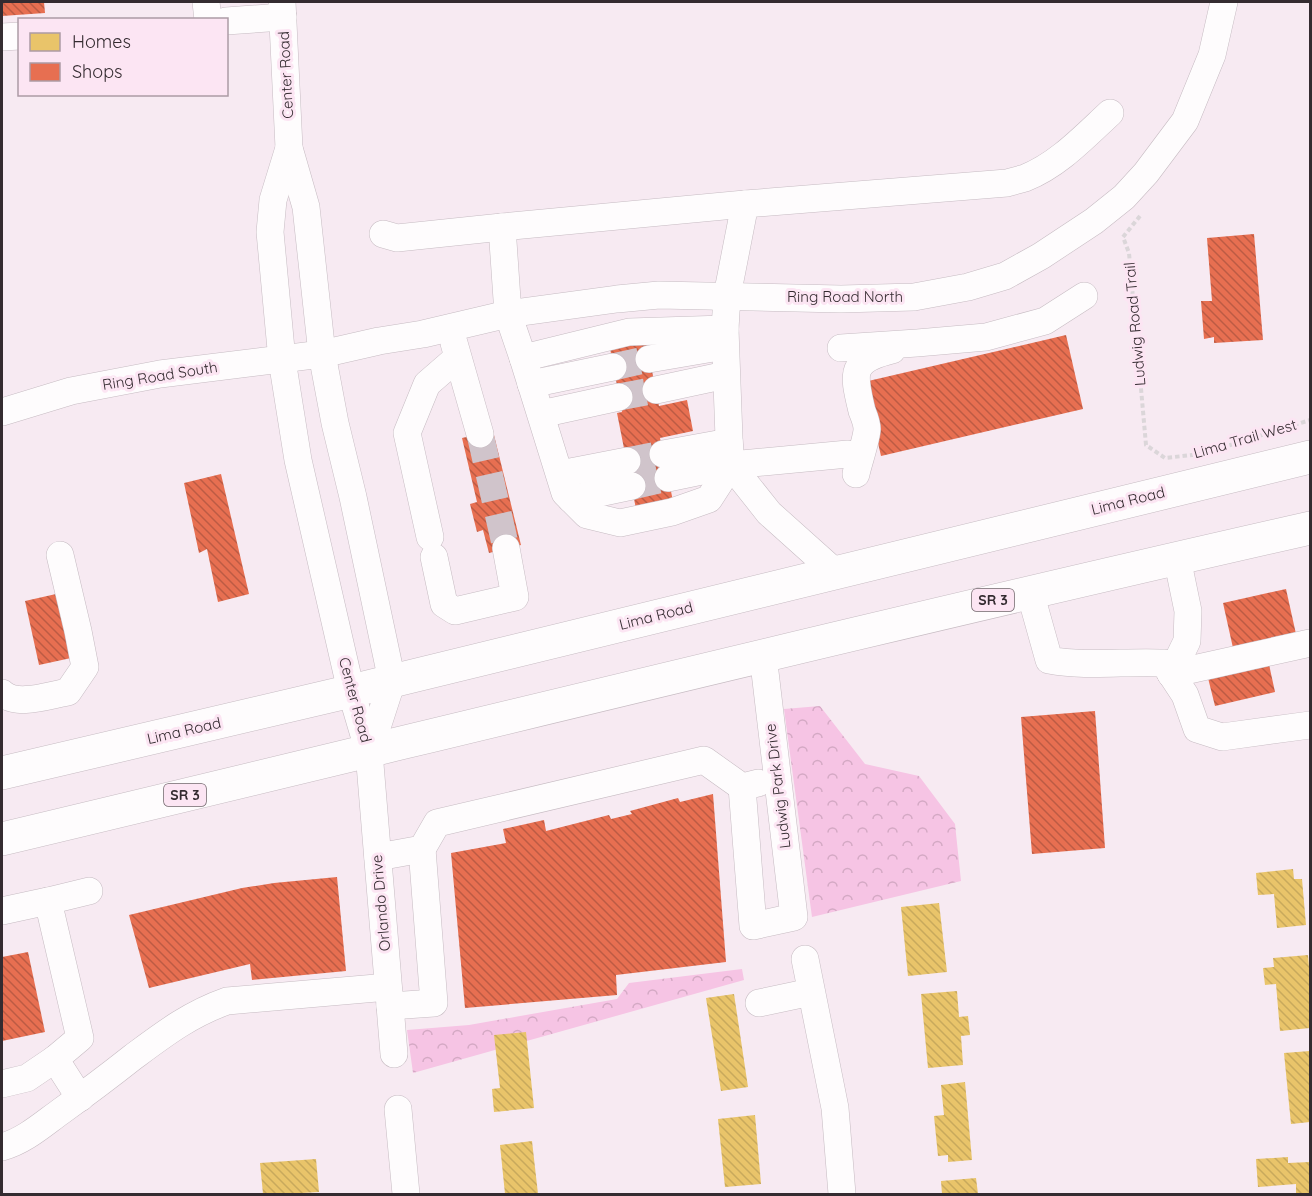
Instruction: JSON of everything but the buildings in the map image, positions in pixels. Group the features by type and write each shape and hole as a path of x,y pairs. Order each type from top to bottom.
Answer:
{"highway":[{"name":"Lima Road","path":"2,773 351,691 1311,457"},
{"name":"SR 3","path":"2,839 763,655 1311,528"}],"street":[{"path":"206,2 208,18"},
{"name":"Ring Road North","path":"322,354 508,314 617,299 660,296 841,299 914,297 968,287 1005,276 1094,222 1125,197 1146,173 1185,121 1212,55 1224,2"},
{"path":"228,21 283,9"},
{"name":"Center Road","path":"283,9 289,148 306,207 322,354 392,681 369,752"},
{"path":"2,37 18,36"},
{"path":"383,234 397,238 745,204 994,184 1025,178 1052,164 1110,113"},
{"name":"Center Road","path":"289,148 273,200 270,232 282,360 298,460 351,691 369,752"},
{"path":"502,227 508,314 565,493 588,515 620,523 672,512 709,499 730,454 725,338 726,296 745,204"},
{"path":"841,348 986,337 1045,321 1084,296"},
{"path":"450,328 480,434"},
{"path":"523,358 629,332 725,338"},
{"path":"650,359 725,338"},
{"path":"666,466 730,454 852,464 867,430 855,381 856,372 867,359 885,351 916,343"},
{"name":"Ring Road South","path":"2,412 71,391 160,374 322,354"},
{"path":"457,358 428,384 407,433 444,604 455,611 515,597 506,548"},
{"path":"531,384 613,367"},
{"path":"656,390 726,375"},
{"path":"541,414 619,398"},
{"path":"730,454 769,513 836,573"},
{"path":"560,474 629,474 571,499"},
{"path":"2,693 21,700 68,692 85,667 60,555"},
{"path":"1171,674 1187,641 1188,611 1177,558"},
{"path":"1030,592 1049,660 1067,664 1164,663 1185,695 1197,729 1222,737 1311,725"},
{"path":"1171,674 1311,643"},
{"name":"Ludwig Park Drive","path":"742,787 753,926 794,917 763,655"},
{"name":"Orlando Drive","path":"369,752 394,1054"},
{"path":"2,1147 26,1136 172,1028 210,1007 227,1001 389,997 434,1003 422,849 437,823 704,760 742,787 777,778"},
{"path":"378,857 422,849"},
{"path":"2,911 89,891"},
{"path":"2,1084 27,1078 80,1038 48,901"},
{"path":"805,959 835,1108 842,1194"},
{"path":"759,1003 811,992"},
{"path":"55,1059 80,1098"},
{"path":"398,1109 406,1194"}],"path":[{"name":"Ludwig Road Trail","path":"1145,210 1123,237 1129,253 1146,446"},
{"name":"Lima Trail West","path":"1146,446 1165,458 1203,454 1311,420"}],"green space":[{"path":"820,706 865,764 919,776 955,824 961,881 812,917 784,709"},
{"path":"742,969 744,980 413,1073 407,1030 469,1025 617,999 629,983"}],"tunnel":[{"path":"613,367 649,359"},
{"path":"619,397 656,390"},
{"path":"480,434 506,548"},
{"path":"627,461 663,454"},
{"path":"632,486 668,478"}]}
